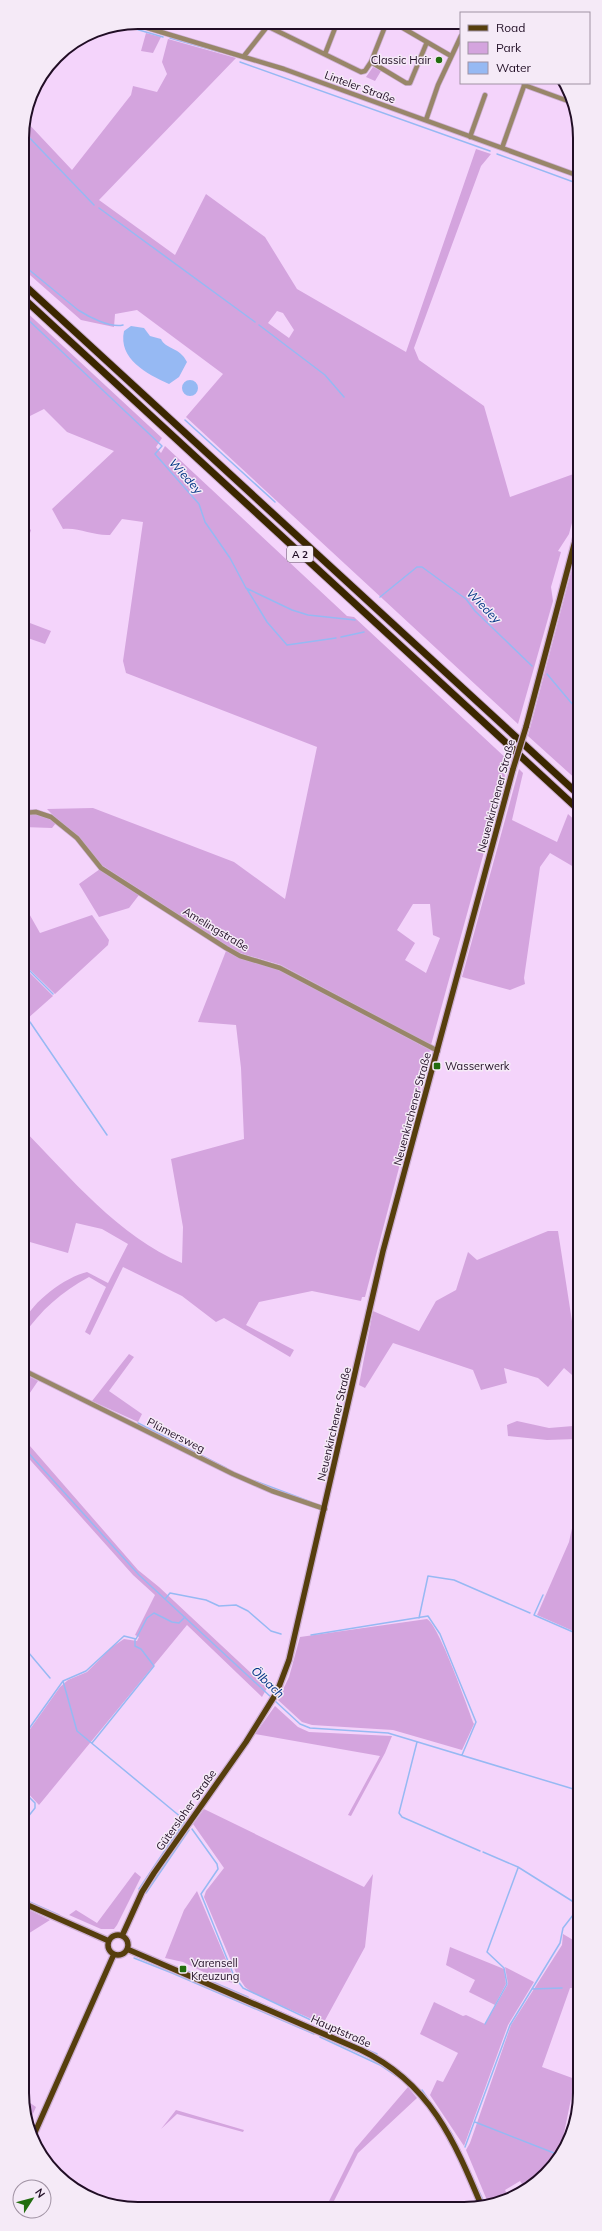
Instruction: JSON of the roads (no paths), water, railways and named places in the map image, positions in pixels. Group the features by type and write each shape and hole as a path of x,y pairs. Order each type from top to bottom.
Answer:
{"highway":[{"name":"A 2","path":"29,289 573,789"},
{"name":"A 2","path":"29,303 573,804"}],"main road":[{"name":"Neuenkirchener Straße","path":"273,1699 290,1660 383,1251 573,549"},
{"name":"Gütersloher Straße","path":"122,1936 142,1892 154,1873 246,1742 273,1699"},
{"path":"29,1906 109,1941"},
{"path":"122,1936 127,1942 127,1949 122,1954 114,1954 109,1949 109,1941 113,1937 122,1936"},
{"name":"Hauptstraße","path":"127,1949 361,2050 381,2060 400,2073 422,2096 449,2136 479,2201"},
{"path":"36,2130 114,1954"}],"street":[{"name":"Linteler Straße","path":"152,29 244,56 573,174"},
{"path":"244,56 264,29"},
{"path":"278,29 361,72 365,71 371,62 384,29"},
{"path":"325,54 335,29"},
{"path":"405,29 451,56"},
{"path":"426,120 451,56 460,38"},
{"path":"371,62 406,83 410,83 427,42"},
{"path":"502,148 525,84 566,100"},
{"path":"470,137 485,95"},
{"name":"Amelingstraße","path":"29,812 36,812 51,817 77,838 102,868 226,948 240,956 280,968 438,1051"},
{"name":"Plümersweg","path":"29,1373 233,1474 272,1491 325,1508"}],"water":[{"path":"131,326 144,328 150,336 161,339 166,345 181,353 187,362 179,377 169,384 136,364 125,350 123,341 124,331"},
{"path":"187,380 193,380 198,385 196,394 193,396 187,396 182,391 182,385"}],"waterway":[{"path":"136,29 163,37"},
{"path":"170,38 220,52"},
{"path":"240,62 490,151"},
{"path":"29,137 94,205"},
{"path":"497,154 573,182"},
{"path":"99,208 255,322"},
{"path":"29,270 83,313 94,319 112,325 123,325"},
{"name":"Wiedey","path":"29,321 162,446 155,454 199,504 205,522 230,558 246,588 292,610 308,615 355,620"},
{"path":"259,325 325,375 344,397"},
{"path":"185,420 275,502"},
{"name":"Wiedey","path":"380,597 417,567 422,567 466,599 475,611 532,666"},
{"path":"247,589 267,622 287,645 336,638"},
{"path":"341,637 364,632"},
{"name":"Wiedey","path":"547,674 573,705"},
{"path":"29,970 53,994"},
{"path":"30,1022 107,1135"},
{"path":"138,1423 226,1468"},
{"name":"Ölbach","path":"29,1454 139,1575 272,1698"},
{"path":"255,1481 311,1502"},
{"path":"419,1618 428,1576 454,1580 530,1613"},
{"path":"165,1599 170,1593 206,1600 219,1606 236,1605 248,1611 271,1631 281,1634"},
{"path":"543,1595 534,1615 573,1632"},
{"path":"29,1729 63,1681 86,1671 124,1636 136,1639 147,1618 154,1613 172,1622 179,1623 185,1617"},
{"path":"311,1635 428,1616 440,1634 476,1722 462,1755"},
{"path":"92,1743 154,1666 141,1649 135,1646 135,1640"},
{"path":"29,1653 50,1678"},
{"path":"63,1681 77,1731 182,1818"},
{"name":"Ölbach","path":"274,1700 300,1724 310,1728 388,1733 573,1789"},
{"path":"417,1742 399,1813 402,1817 480,1851"},
{"path":"29,1797 35,1803 35,1808 29,1816"},
{"path":"139,1889 184,1822"},
{"path":"192,1829 217,1864 218,1869 201,1894 234,1976 243,1988 313,2021"},
{"path":"146,1893 189,1830"},
{"path":"483,1852 518,1867 573,1902"},
{"path":"485,2024 507,1984 504,1968 487,1952 518,1868"},
{"path":"29,1902 59,1915"},
{"path":"465,2147 510,2025 560,1943 563,1928 573,1915"},
{"path":"134,1958 314,2034"},
{"path":"187,1971 248,1997"},
{"path":"532,1989 562,1988"},
{"path":"253,2000 377,2054"},
{"path":"320,2037 380,2065 396,2076"},
{"path":"422,2090 452,2134 483,2200"},
{"path":"475,2122 554,2153"}],"place":[{"name":"Classic Hair","path":"439,60"},
{"name":"Wasserwerk","path":"437,1066"},
{"name":"Varensell Kreuzung","path":"183,1969"}]}
